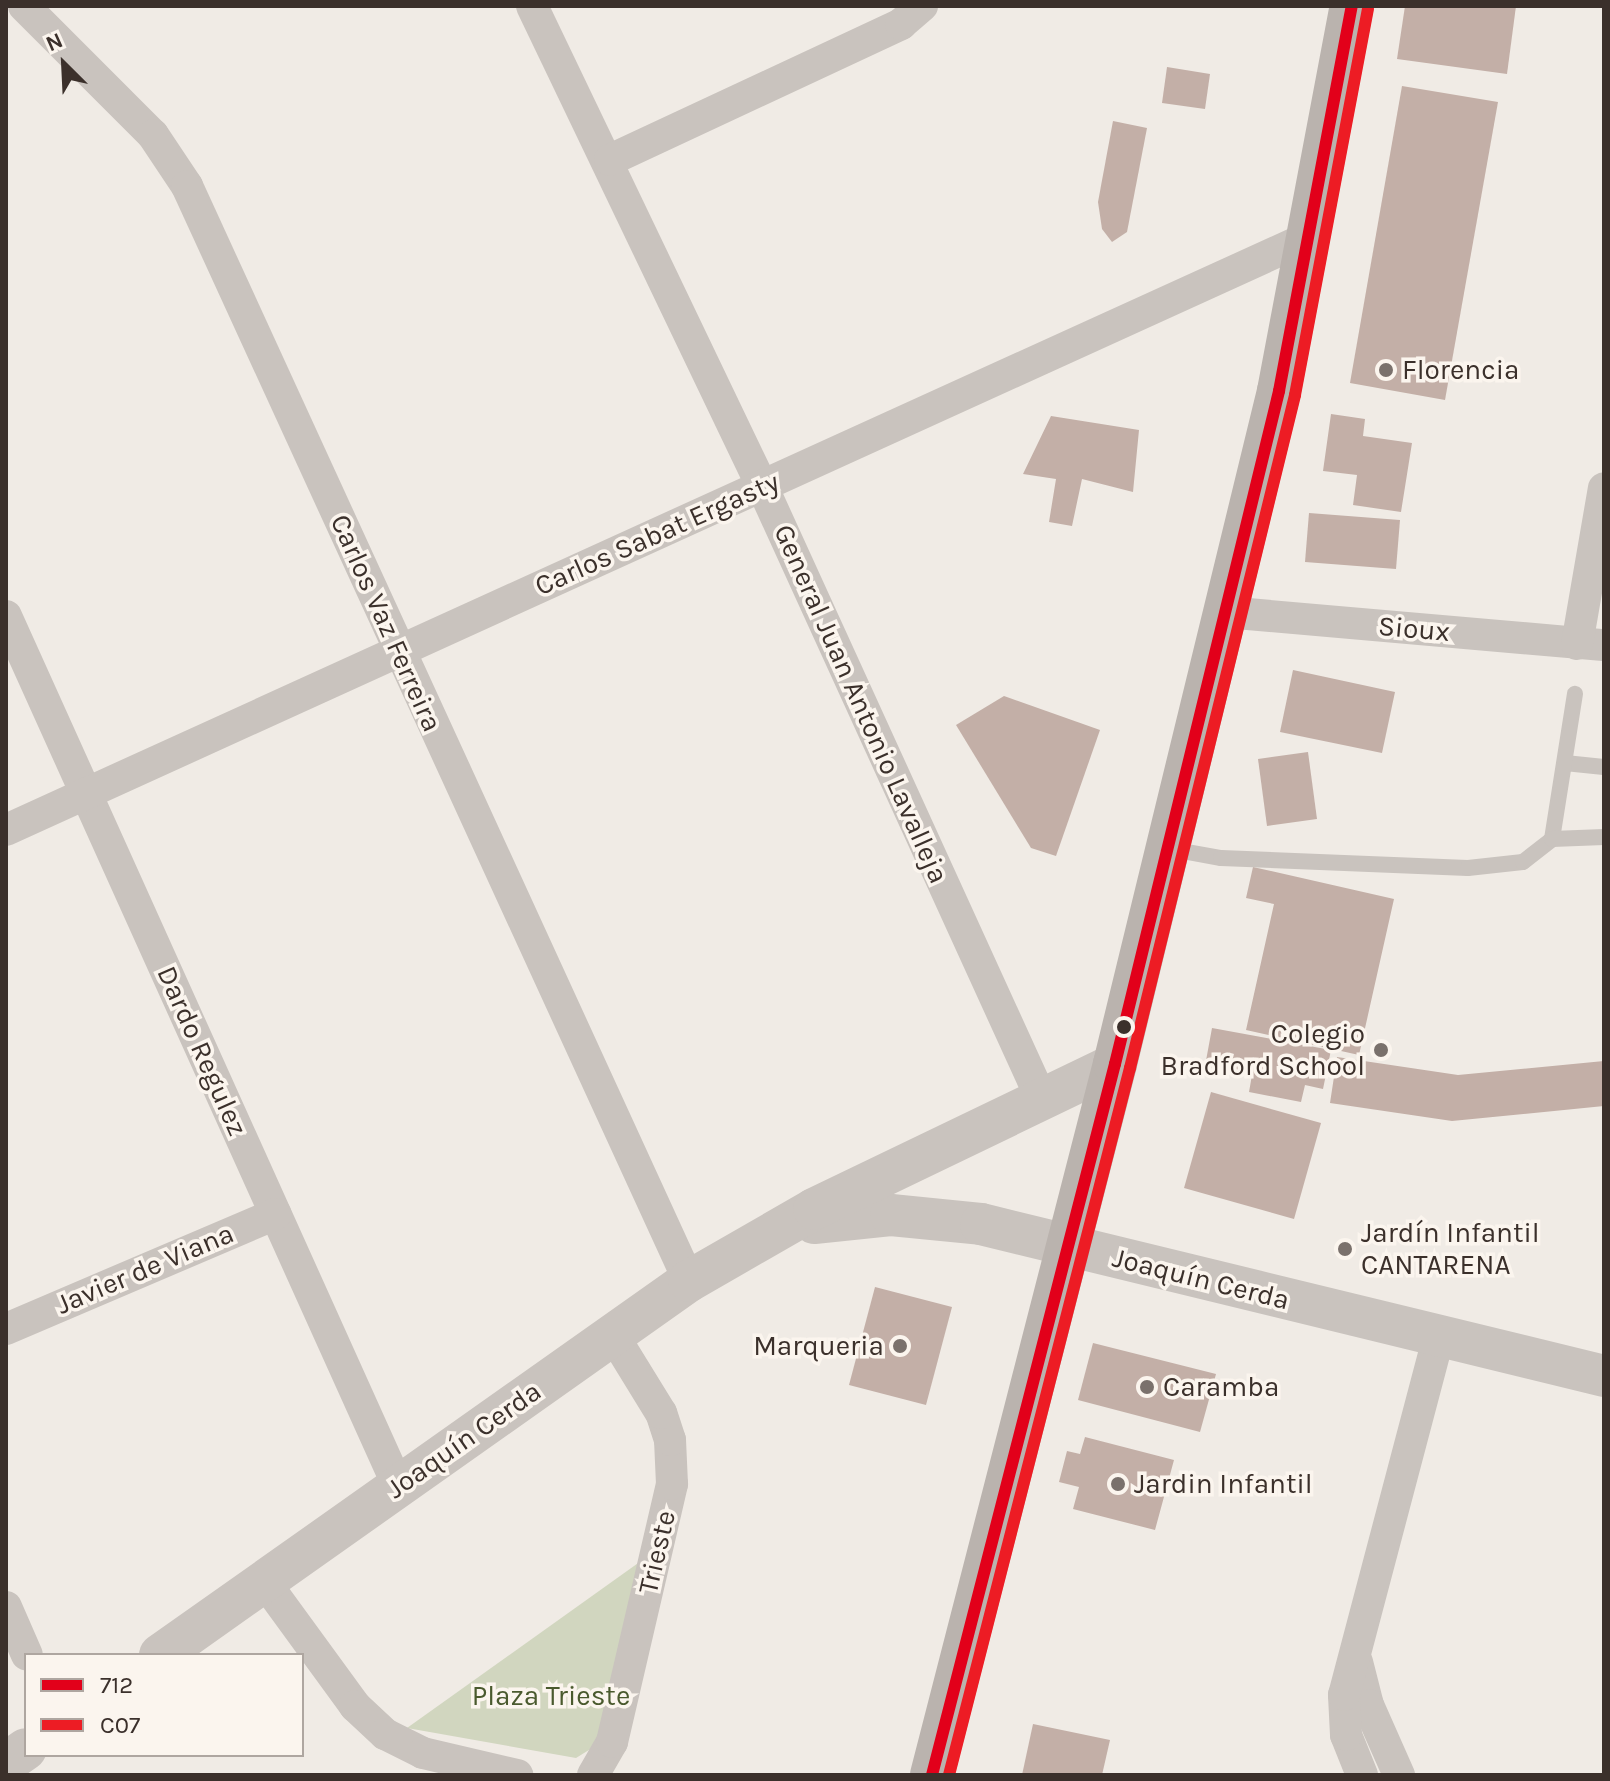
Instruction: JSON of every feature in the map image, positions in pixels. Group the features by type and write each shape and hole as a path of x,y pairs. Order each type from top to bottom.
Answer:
{"main road":[{"path":"932,1775 1115,1064 1279,391 1352,6"}],"street":[{"name":"Carlos Vaz Ferreira","path":"24,6 153,135 187,186 398,653 689,1281"},
{"name":"General Juan Antonio Lavalleja","path":"532,6 610,160 762,486 1042,1100"},
{"path":"610,160 901,24 922,6"},
{"name":"Carlos Sabat Ergasty","path":"6,830 1309,237"},
{"path":"1590,644 1604,488"},
{"name":"Sioux","path":"1225,612 1590,644"},
{"name":"Dardo Regulez","path":"6,616 398,1486"},
{"name":"Joaquín Cerda","path":"163,1653 689,1281 774,1232 1115,1064"},
{"name":"Javier de Viana","path":"9,1319 275,1214"},
{"name":"Joaquín Cerda","path":"774,1232 849,1216 924,1216 1067,1246 1438,1339 1604,1376"},
{"name":"Trieste","path":"593,1775 612,1742 672,1484 670,1440 661,1413 613,1335"},
{"path":"1362,1775 1346,1735 1344,1695 1438,1339"},
{"path":"264,1581 355,1706 385,1734 423,1753 517,1775"},
{"path":"6,1607 26,1653"},
{"path":"1356,1658 1368,1705 1399,1775"}],"lane":[{"path":"1552,839 1575,694"},
{"path":"1565,763 1604,767"},
{"path":"1168,848 1221,858 1468,868 1523,862 1552,839 1604,837"}],"green space":[{"name":"Plaza Trieste","path":"648,1556 597,1745 576,1758 407,1728"}],"building":[{"path":"1405,6 1516,6 1507,74 1397,59"},
{"path":"1167,67 1210,74 1205,109 1162,103"},
{"path":"1402,86 1498,102 1445,400 1350,383"},
{"path":"1113,121 1147,128 1127,232 1112,242 1102,229 1098,202"},
{"path":"1331,414 1365,419 1363,436 1412,443 1401,512 1353,505 1357,475 1323,471"},
{"path":"1051,416 1139,430 1133,492 1082,479 1072,526 1049,522 1056,479 1023,474"},
{"path":"1309,513 1400,520 1396,569 1305,562"},
{"path":"1293,670 1395,692 1382,753 1280,732"},
{"path":"1004,696 1100,730 1056,856 1031,848 956,725"},
{"path":"1308,752 1317,819 1267,826 1258,759"},
{"path":"1253,867 1394,899 1359,1055 1246,1030 1274,904 1246,898"},
{"path":"1212,1028 1331,1050 1323,1089 1305,1085 1301,1102 1249,1092 1252,1075 1205,1066"},
{"path":"1337,1057 1458,1075 1604,1061 1604,1106 1452,1121 1330,1103"},
{"path":"1211,1092 1321,1123 1294,1219 1184,1188"},
{"name":"Marqueria","path":"875,1287 952,1307 926,1405 849,1385"},
{"name":"Caramba","path":"1093,1343 1216,1374 1200,1432 1078,1400"},
{"name":"Jardin Infantil","path":"1085,1437 1174,1460 1155,1530 1073,1509 1079,1487 1059,1482 1067,1451 1080,1454"},
{"path":"1033,1724 1110,1740 1102,1775 1022,1775"}],"transit line":[{"name":"712","path":"932,1775 1115,1064 1279,391 1352,6"},
{"name":"C07","path":"949,1775 1130,1068 1295,395 1368,9"}],"place":[{"name":"Florencia","path":"1386,370"},
{"name":"Colegio Bradford School","path":"1381,1050"},
{"name":"Jardín Infantil CANTARENA","path":"1345,1249"},
{"name":"Marqueria","path":"900,1346"},
{"name":"Caramba","path":"1147,1387"},
{"name":"Jardin Infantil","path":"1118,1484"}]}
